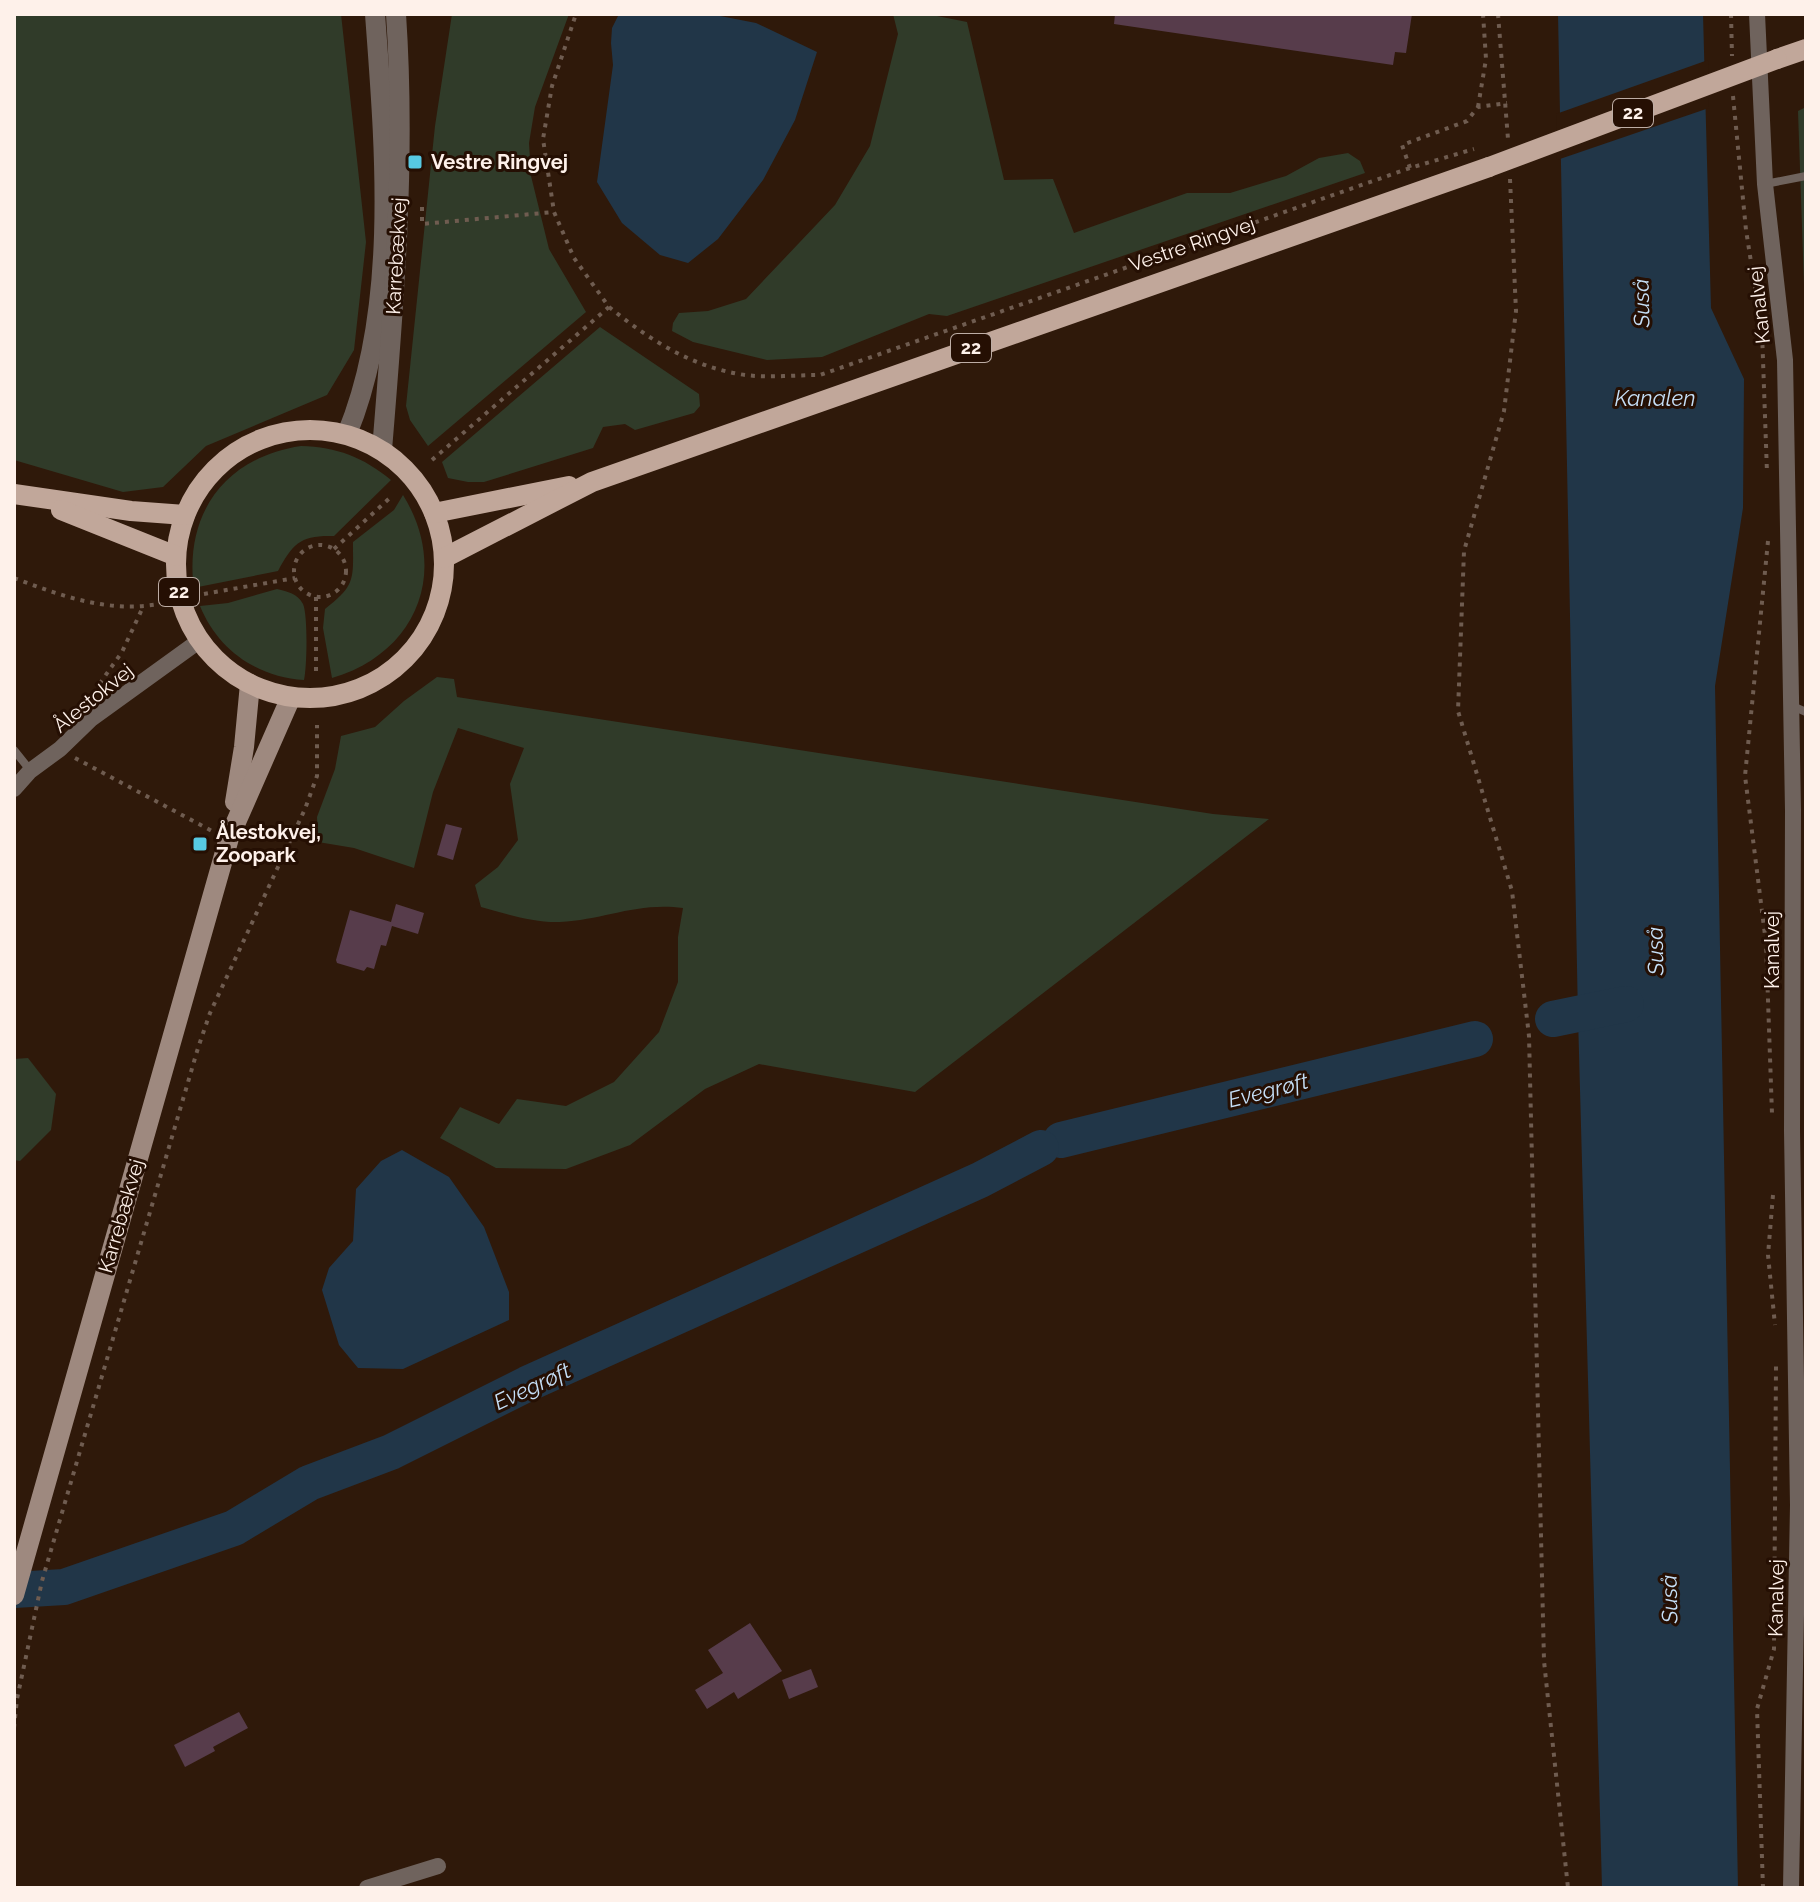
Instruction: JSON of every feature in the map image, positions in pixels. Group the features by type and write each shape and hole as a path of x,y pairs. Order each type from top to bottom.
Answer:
{"main road":[{"name":"Vestre Ringvej","path":"444,558 592,482 1489,167 1806,49"},
{"name":"22","path":"305,430 347,434 382,450 404,467 422,489 441,535 444,558 442,587 434,615 419,641 400,663 376,680 349,692 321,698 291,697 250,684 222,665 199,641 180,600 176,556 185,515 198,490 216,468 238,450 264,437 305,430"},
{"name":"Vestre Ringvej","path":"434,513 592,482"},
{"name":"22","path":"19,495 131,511 185,515"},
{"name":"22","path":"19,495 176,556"},
{"name":"Karrebækvej","path":"16,1585 229,838 244,747 250,684"},
{"name":"Karrebækvej","path":"229,838 291,697"}],"street":[{"name":"Karrebækvej","path":"347,434 361,401 372,351 383,251 385,164 375,14"},
{"name":"Karrebækvej","path":"382,450 397,250 400,163 396,14"},
{"name":"Kanalvej","path":"1757,14 1765,184 1785,360 1793,810 1792,1131 1798,1505 1791,1888"},
{"name":"Ålestokvej","path":"14,789 30,771 60,749 91,719 199,641"},
{"path":"367,1888 438,1866"}],"lane":[{"path":"1765,184 1806,176"},
{"path":"1789,705 1806,712"},
{"path":"14,750 30,771"}],"path":[{"path":"576,14 552,86 543,139 554,212 574,258 609,307 646,337 682,358 746,375 820,375 1410,168 1476,148"},
{"path":"1410,168 1402,145 1467,121 1478,107 1486,59 1483,14"},
{"path":"1498,14 1509,147"},
{"path":"1731,14 1733,70"},
{"path":"1733,84 1746,230 1762,332 1768,475"},
{"path":"1478,107 1507,103"},
{"path":"1510,177 1516,311 1504,411 1464,551 1458,711 1512,891 1529,1036 1544,1661 1568,1888"},
{"path":"422,207 422,224 554,212"},
{"path":"432,460 609,307"},
{"path":"334,549 392,496"},
{"path":"1770,528 1745,776 1766,943 1772,1125"},
{"path":"317,545 334,549 345,563 345,580 333,594 316,597 303,590 295,578 297,560 302,553 317,545"},
{"path":"14,578 97,605 143,607 159,604"},
{"path":"204,594 295,578"},
{"path":"316,597 316,671"},
{"path":"91,719 98,686 122,652 143,607"},
{"path":"14,1728 42,1581 198,1048 210,1013 305,809 317,776 317,725"},
{"path":"60,749 203,828 229,838"},
{"path":"1774,1185 1768,1255 1776,1332"},
{"path":"1763,1888 1757,1709 1774,1649 1776,1363"}],"green space":[{"path":"14,14 341,14 366,242 354,350 327,395 206,446 163,487 123,492 14,460"},
{"path":"452,14 569,14 535,107 529,143 531,176 549,249 586,312 428,446 410,420 406,406 435,126"},
{"path":"893,14 927,14 967,22 1004,180 1053,179 1074,233 1187,193 1230,193 1286,176 1319,158 1348,153 1360,161 1365,173 947,316 929,314 822,357 767,360 693,342 672,331 679,313 708,311 746,299 835,205 870,146 898,34"},
{"path":"1806,107 1806,343 1798,111"},
{"path":"600,327 699,394 700,406 694,413 635,430 625,424 603,427 593,448 484,482 448,478 442,462"},
{"path":"301,446 326,448 349,455 391,480 334,536 313,537 294,547 278,571 198,587 193,581 197,531 218,490 253,461"},
{"path":"403,495 417,524 424,552 424,580 417,606 404,629 386,650 361,666 332,678 323,628 325,609 342,594 351,580 353,542 394,510"},
{"path":"277,589 295,595 303,604 306,619 304,680 270,673 241,658 217,636 200,606 228,603"},
{"path":"437,677 454,679 457,697 1213,814 1269,819 915,1092 759,1064 705,1089 630,1145 566,1169 496,1168 440,1138 460,1107 499,1124 517,1099 566,1106 614,1082 659,1032 678,982 678,937 683,908 650,907 550,922 481,907 475,885 498,867 518,840 510,784 524,748 458,728 433,792 414,868 354,848 318,842 317,817 335,769 341,736 375,727"},
{"path":"28,1058 56,1094 51,1130 20,1161 14,1160 14,1059"}],"water":[{"path":"619,14 710,14 756,23 817,52 795,120 763,180 718,239 688,263 660,255 622,223 597,182 613,65 612,28"},
{"name":"Kanalen","path":"1558,14 1703,14 1711,308 1744,379 1743,508 1715,686 1738,1888 1602,1888 1578,1017"},
{"path":"402,1150 449,1177 484,1227 509,1292 509,1320 403,1369 358,1368 339,1345 322,1290 329,1268 353,1241 356,1189 381,1161"}],"pier":[{"path":"1708,60 1709,108 1557,160 1556,114"}],"building":[{"path":"1115,14 1412,14 1406,53 1395,52 1393,65 1114,24"},
{"path":"446,824 462,828 453,860 437,855"},
{"path":"396,904 424,913 418,934 392,926 386,946 381,945 374,969 367,967 364,971 337,963 350,910 391,922"},
{"path":"750,1623 782,1671 738,1699 734,1692 707,1709 695,1690 723,1673 708,1650"},
{"path":"811,1669 818,1687 789,1699 782,1680"},
{"path":"239,1712 248,1728 185,1767 174,1745"}],"waterway":[{"name":"Evegrøft","path":"1553,1019 1626,1004"},
{"name":"Evegrøft","path":"1061,1140 1475,1039"},
{"name":"Evegrøft","path":"14,1590 64,1587 234,1528 309,1483 391,1452 527,1384 980,1180 1041,1148"}],"place":[{"name":"Vestre Ringvej","path":"415,162"},
{"name":"Ålestokvej, Zoopark","path":"200,844"}],"water label":[{"name":"Suså","path":"1641,303"},
{"name":"Suså","path":"1655,951"},
{"name":"Suså","path":"1669,1599"}]}
